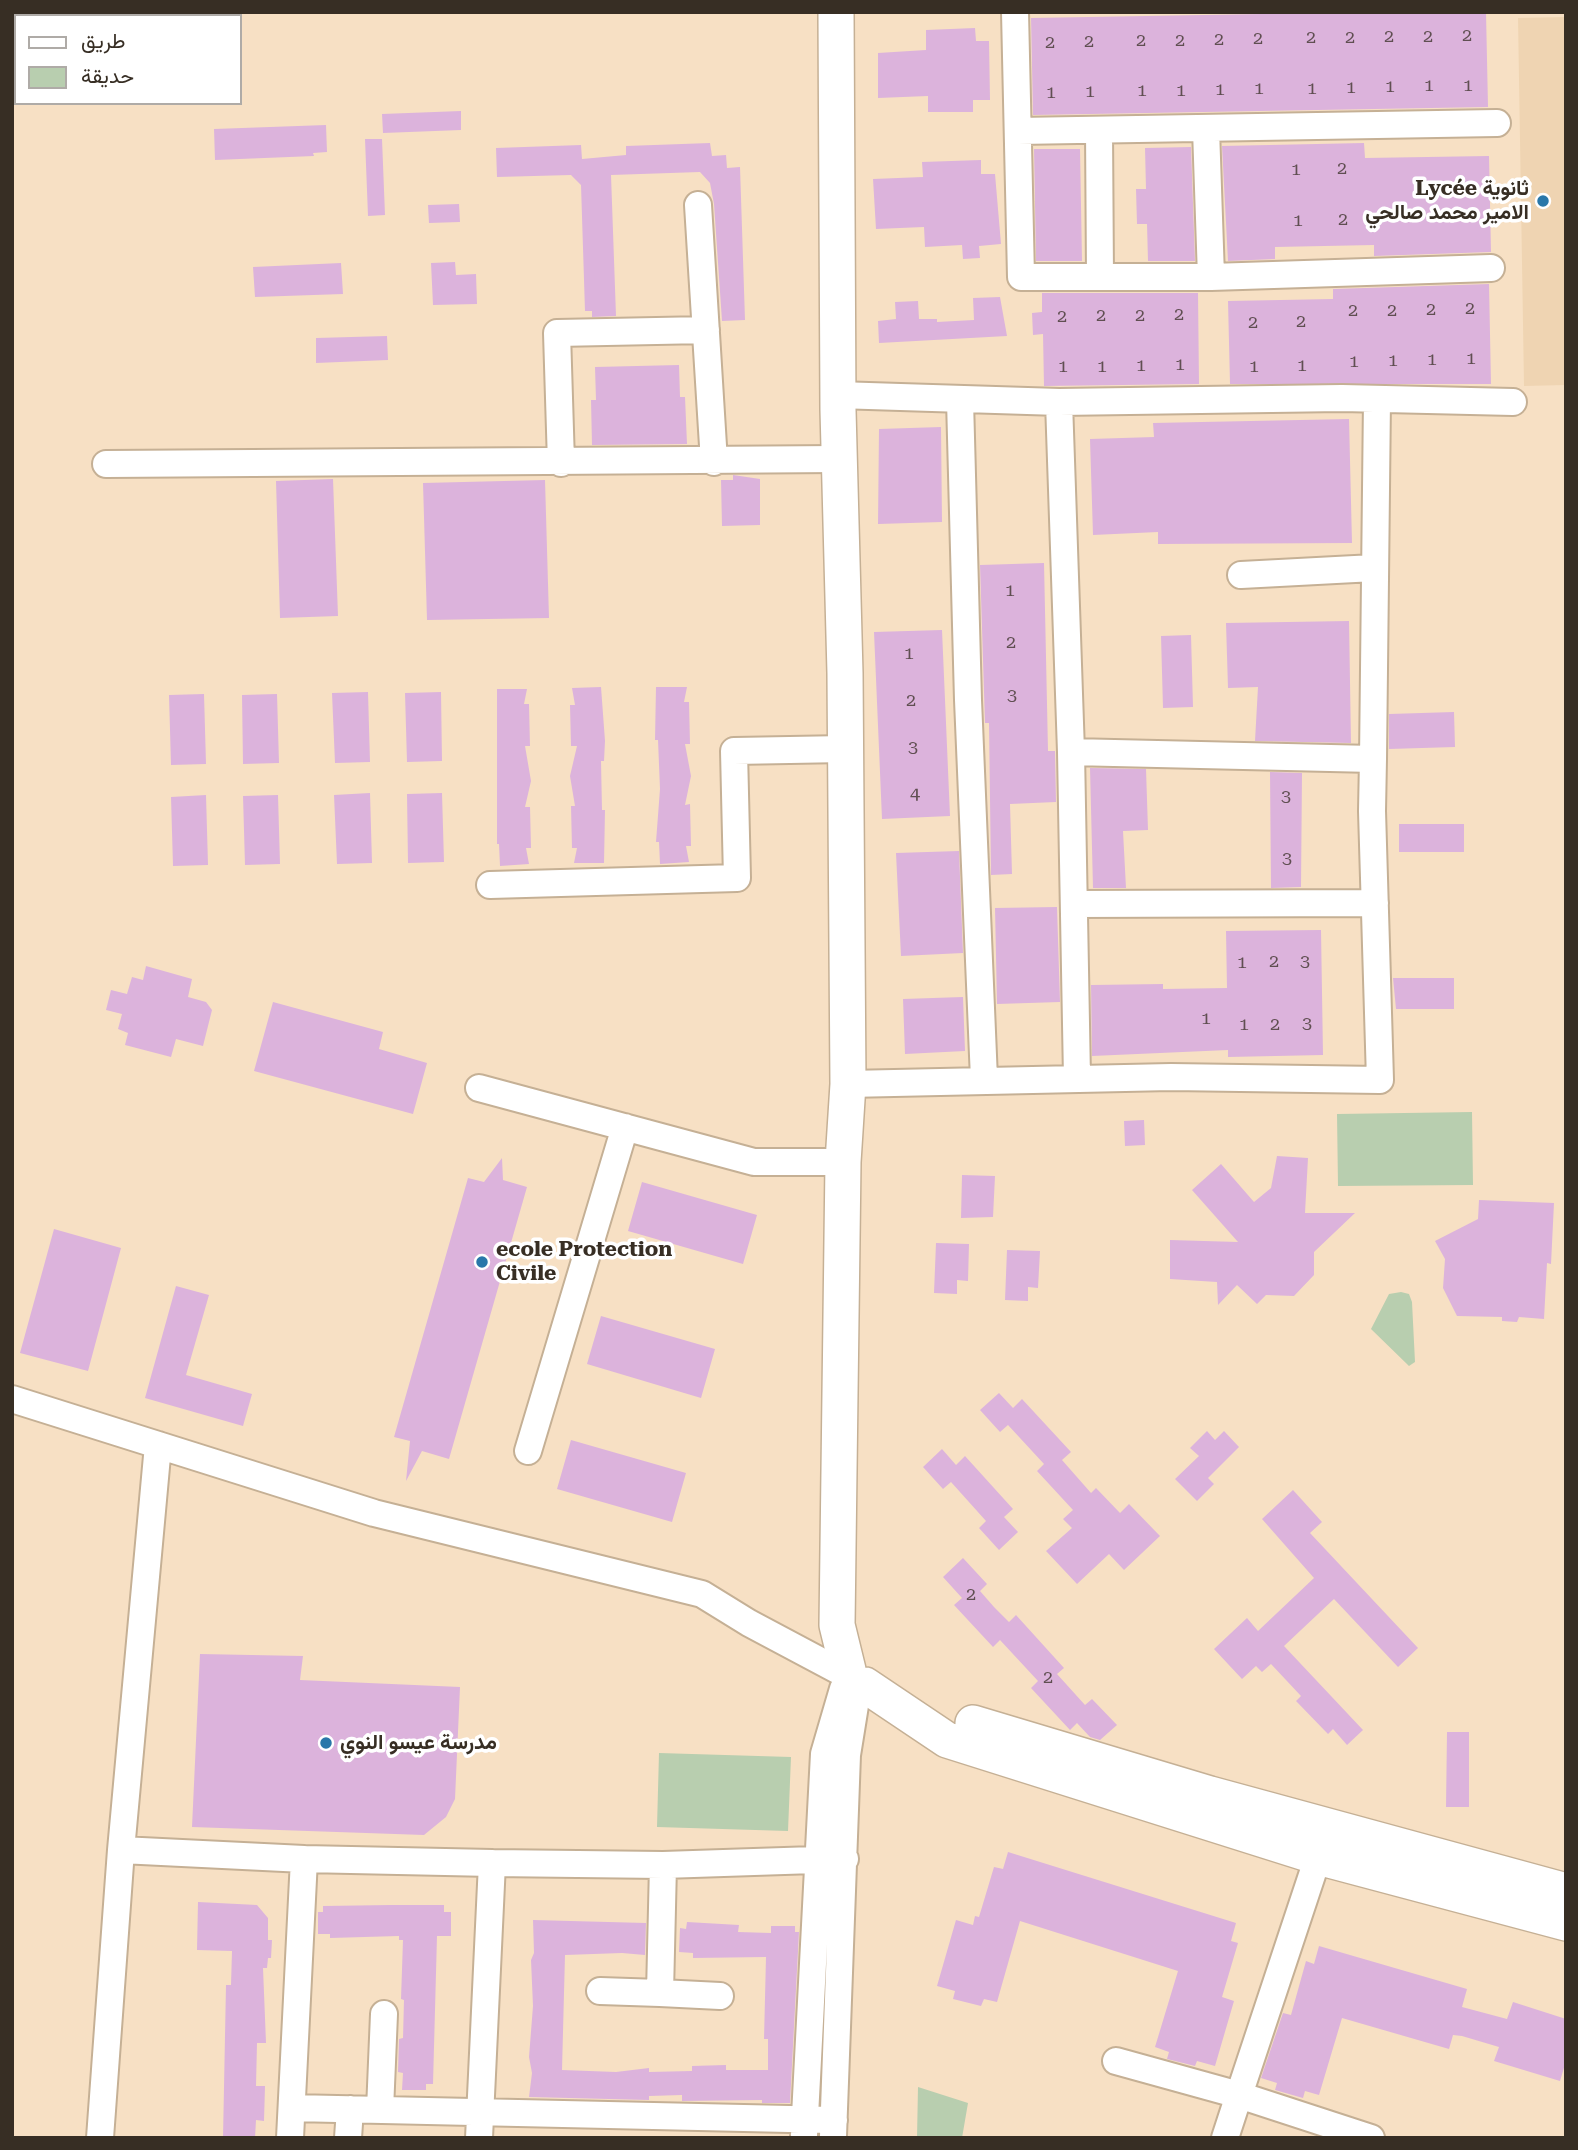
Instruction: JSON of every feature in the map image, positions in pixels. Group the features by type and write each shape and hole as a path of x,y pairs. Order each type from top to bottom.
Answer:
{"main road":[{"path":"835,12 848,1084 843,1162 837,1614 841,1649 851,1682 901,1709 947,1740 1318,1857 1566,1923"},
{"path":"901,1709 930,1711 1210,1794 1566,1891"}],"street":[{"path":"1015,12 1021,277 1211,277 1491,268"},
{"path":"1018,131 1497,122"},
{"path":"1206,129 1211,277"},
{"path":"1099,130 1100,277"},
{"path":"698,205 714,462"},
{"path":"561,463 557,333 706,330"},
{"path":"838,395 1059,402 1377,399 1513,401"},
{"path":"848,1084 1077,1078 1380,1080 1373,759 1377,399"},
{"path":"960,400 968,700 985,1079"},
{"path":"1059,402 1071,752 1077,1078"},
{"path":"106,464 714,462 839,459"},
{"path":"1241,575 1374,568"},
{"path":"490,885 737,878 734,751 845,749"},
{"path":"1071,752 1373,759"},
{"path":"1074,904 1375,903"},
{"path":"479,1088 754,1162 843,1162"},
{"path":"528,1451 625,1127"},
{"path":"12,1399 374,1513 702,1594 851,1682"},
{"path":"100,2138 121,1850 158,1445"},
{"path":"804,2129 816,1858 824,1754 851,1682"},
{"path":"292,2108 380,2110 479,2125 834,2129 851,1682"},
{"path":"121,1850 304,1859 492,1863 663,1865 845,1859"},
{"path":"1225,2138 1318,1857"},
{"path":"290,2138 304,1859"},
{"path":"479,2125 492,1863"},
{"path":"660,1993 663,1865"},
{"path":"600,1992 720,1996"},
{"path":"380,2110 384,2014"},
{"path":"1116,2061 1240,2095 1371,2138"},
{"path":"348,2138 350,2109"}],"shaded area":[{"name":"Lycée ثانوية الامير محمد صالحي","path":"1566,17 1566,385 1524,386 1518,18"}],"green space":[{"path":"1472,1112 1473,1185 1338,1186 1337,1114"},
{"path":"1389,1294 1409,1294 1412,1302 1415,1362 1409,1366 1371,1329"},
{"path":"659,1753 791,1757 788,1831 657,1827"},
{"path":"918,2087 968,2103 962,2138 917,2138"}],"building":[{"path":"1486,12 1488,107 1033,115 1031,18"},
{"path":"975,28 976,41 989,41 990,100 973,100 973,112 928,112 928,96 878,98 878,53 926,50 926,30"},
{"path":"461,111 461,130 383,133 382,114"},
{"path":"326,125 327,152 313,153 314,156 215,160 214,129"},
{"path":"365,139 382,139 385,215 368,216"},
{"path":"710,143 712,156 726,155 727,168 740,167 745,320 722,321 714,204 710,183 700,172 611,175 616,316 592,317 592,311 585,311 581,185 571,175 497,177 496,148 581,145 582,159 626,155 626,146"},
{"path":"1364,143 1365,158 1489,156 1491,252 1374,256 1374,245 1275,247 1275,259 1228,261 1222,146"},
{"path":"1191,147 1195,261 1148,261 1147,224 1137,224 1136,189 1146,189 1145,148"},
{"path":"1034,149 1080,149 1082,261 1036,261"},
{"path":"981,160 981,174 995,174 1001,244 979,246 980,258 963,259 962,245 925,247 924,227 876,229 873,179 923,177 922,162"},
{"path":"459,204 460,222 429,223 428,205"},
{"path":"455,262 456,275 476,274 477,304 433,305 431,263"},
{"path":"341,263 343,294 255,297 253,267"},
{"path":"1489,284 1491,384 1230,384 1228,301 1333,299 1333,289"},
{"path":"1042,293 1198,293 1199,384 1044,386 1043,334 1033,335 1032,313 1042,312"},
{"path":"1000,297 1007,336 879,343 878,321 896,319 895,302 918,301 919,319 937,319 937,322 974,320 973,298"},
{"path":"387,336 388,360 316,363 316,338"},
{"path":"679,365 680,397 685,397 687,444 592,445 591,400 596,400 595,367"},
{"path":"1349,419 1352,543 1158,544 1158,532 1093,535 1090,439 1154,437 1153,423"},
{"path":"941,427 942,522 878,524 879,429"},
{"path":"733,475 760,479 760,525 722,526 721,480 733,480"},
{"path":"333,479 338,616 280,618 276,481"},
{"path":"545,480 549,618 427,620 423,483"},
{"path":"1044,563 1048,751 1055,751 1056,802 1010,804 1012,874 991,875 989,723 985,723 980,565"},
{"path":"1349,621 1351,743 1255,741 1258,687 1228,688 1226,623"},
{"path":"942,630 950,816 882,819 874,632"},
{"path":"1191,635 1193,707 1163,708 1161,636"},
{"path":"601,687 605,741 604,761 601,761 602,810 605,810 604,863 574,863 577,848 572,848 571,806 575,806 570,776 577,746 571,746 570,705 575,705 572,688"},
{"path":"656,687 687,687 684,702 689,702 690,744 685,744 691,776 685,805 690,804 691,846 686,846 689,862 660,864 659,842 656,842 660,789 658,740 655,740"},
{"path":"497,689 527,689 524,704 529,704 530,746 525,746 531,781 525,807 530,807 531,848 526,848 529,864 500,866 497,844"},
{"path":"368,692 370,762 335,763 332,693"},
{"path":"441,692 442,761 407,762 405,693"},
{"path":"204,694 206,764 171,765 169,695"},
{"path":"277,694 279,763 243,764 242,695"},
{"path":"1454,712 1455,747 1389,749 1389,714"},
{"path":"1090,768 1146,769 1148,830 1123,831 1126,888 1093,888"},
{"path":"1270,772 1302,773 1301,887 1271,888"},
{"path":"370,793 372,863 337,864 334,795"},
{"path":"442,793 444,862 408,863 407,794"},
{"path":"206,795 208,865 173,866 171,797"},
{"path":"278,795 280,864 245,865 243,796"},
{"path":"1399,824 1464,824 1464,852 1399,852"},
{"path":"959,851 963,953 901,956 896,853"},
{"path":"1057,907 1060,1002 997,1004 995,908"},
{"path":"1321,930 1323,1055 1228,1057 1228,1050 1092,1056 1091,985 1163,984 1163,989 1227,988 1226,931"},
{"path":"146,966 192,979 188,997 206,1002 212,1010 203,1046 176,1039 171,1057 125,1045 128,1033 118,1029 122,1014 106,1010 111,990 127,994 132,977 143,980"},
{"path":"1393,978 1454,978 1454,1009 1396,1009"},
{"path":"963,997 965,1051 905,1054 903,999"},
{"path":"273,1002 383,1032 379,1049 427,1063 413,1114 254,1071"},
{"path":"1144,1120 1145,1145 1125,1146 1124,1121"},
{"path":"1277,1156 1308,1158 1305,1213 1355,1213 1314,1252 1314,1275 1294,1296 1266,1295 1257,1304 1237,1285 1218,1305 1217,1282 1170,1279 1170,1240 1238,1242 1192,1190 1221,1164 1254,1202 1271,1188"},
{"path":"502,1158 503,1180 527,1187 449,1459 422,1451 406,1481 410,1441 394,1437 468,1178 484,1182"},
{"path":"962,1175 995,1176 993,1217 961,1218"},
{"path":"642,1182 757,1215 743,1264 628,1231"},
{"path":"1479,1200 1554,1203 1551,1264 1547,1263 1544,1319 1519,1317 1517,1322 1502,1321 1502,1317 1457,1316 1443,1288 1445,1259 1435,1241 1478,1219"},
{"path":"54,1229 121,1248 88,1371 20,1353"},
{"path":"936,1243 969,1244 968,1281 957,1280 957,1294 934,1293"},
{"path":"1007,1250 1040,1251 1038,1288 1028,1287 1028,1301 1005,1300"},
{"path":"176,1286 209,1295 186,1375 252,1394 243,1426 145,1398"},
{"path":"601,1316 715,1349 701,1398 587,1364"},
{"path":"999,1393 1013,1408 1022,1399 1071,1452 1062,1460 1091,1493 1096,1488 1120,1513 1129,1504 1160,1536 1124,1570 1109,1554 1077,1584 1046,1551 1072,1528 1063,1519 1073,1510 1037,1471 1044,1464 1008,1425 1000,1432 980,1410"},
{"path":"1207,1431 1215,1440 1224,1431 1239,1447 1208,1478 1214,1484 1197,1501 1175,1479 1199,1456 1190,1448"},
{"path":"571,1440 686,1473 672,1522 557,1489"},
{"path":"942,1449 956,1465 965,1456 1013,1509 1004,1517 1018,1532 999,1550 979,1528 986,1521 951,1482 943,1489 923,1467"},
{"path":"1293,1490 1322,1522 1310,1533 1418,1648 1398,1667 1334,1599 1284,1646 1363,1730 1347,1745 1333,1729 1328,1734 1296,1701 1301,1696 1271,1664 1262,1672 1256,1666 1242,1679 1214,1649 1247,1618 1258,1631 1314,1578 1262,1519"},
{"path":"963,1558 987,1584 980,1591 994,1607 1009,1622 1016,1615 1064,1668 1057,1674 1085,1705 1092,1699 1117,1725 1100,1740 1090,1737 1077,1723 1070,1730 1031,1688 1038,1681 1000,1640 993,1647 954,1605 962,1598 943,1577"},
{"name":"مدرسة عيسو النوي","path":"200,1654 303,1656 300,1680 460,1687 455,1799 446,1817 424,1835 192,1827"},
{"path":"1447,1732 1469,1732 1469,1807 1446,1807"},
{"path":"1008,1852 1236,1923 1231,1941 1238,1943 1222,1997 1234,2001 1215,2066 1197,2061 1195,2066 1167,2059 1169,2052 1155,2047 1178,1971 1020,1921 997,2002 984,1999 981,2006 953,1999 955,1991 937,1986 956,1920 973,1925 975,1916 979,1917 994,1867 1003,1869"},
{"path":"198,1902 257,1905 268,1918 268,1940 272,1940 271,1958 268,1958 267,1968 263,1968 266,2043 257,2043 256,2086 265,2086 264,2121 256,2120 255,2138 223,2138 226,1985 231,1985 232,1951 197,1950"},
{"path":"444,1905 444,1912 451,1912 451,1936 437,1936 433,2084 426,2084 426,2090 402,2090 403,2073 398,2072 399,2039 403,2038 403,1940 399,1940 399,1936 330,1938 330,1934 318,1934 318,1912 323,1912 323,1906"},
{"path":"533,1920 646,1923 645,1955 565,1955 562,2070 616,2072 649,2068 649,2072 692,2071 692,2066 726,2065 726,2070 768,2070 768,2039 764,2039 766,1957 693,1958 693,1953 679,1952 680,1928 686,1929 687,1922 739,1925 738,1932 771,1933 771,1926 795,1926 795,1932 799,1932 790,2103 762,2103 762,2100 682,2101 682,2095 649,2096 649,2100 529,2097 532,2073 529,2057 533,2006"},
{"path":"1319,1946 1467,1989 1462,2007 1507,2019 1513,2002 1566,2019 1566,2061 1560,2081 1494,2061 1499,2047 1462,2036 1453,2035 1449,2049 1342,2018 1319,2095 1305,2091 1303,2098 1275,2090 1277,2083 1261,2078 1283,2013 1291,2015 1306,1961 1314,1964"}],"place":[{"name":"Lycée ثانوية الامير محمد صالحي","path":"1543,201"},
{"name":"ecole Protection Civile","path":"482,1262"},
{"name":"مدرسة عيسو النوي","path":"326,1743"}]}
